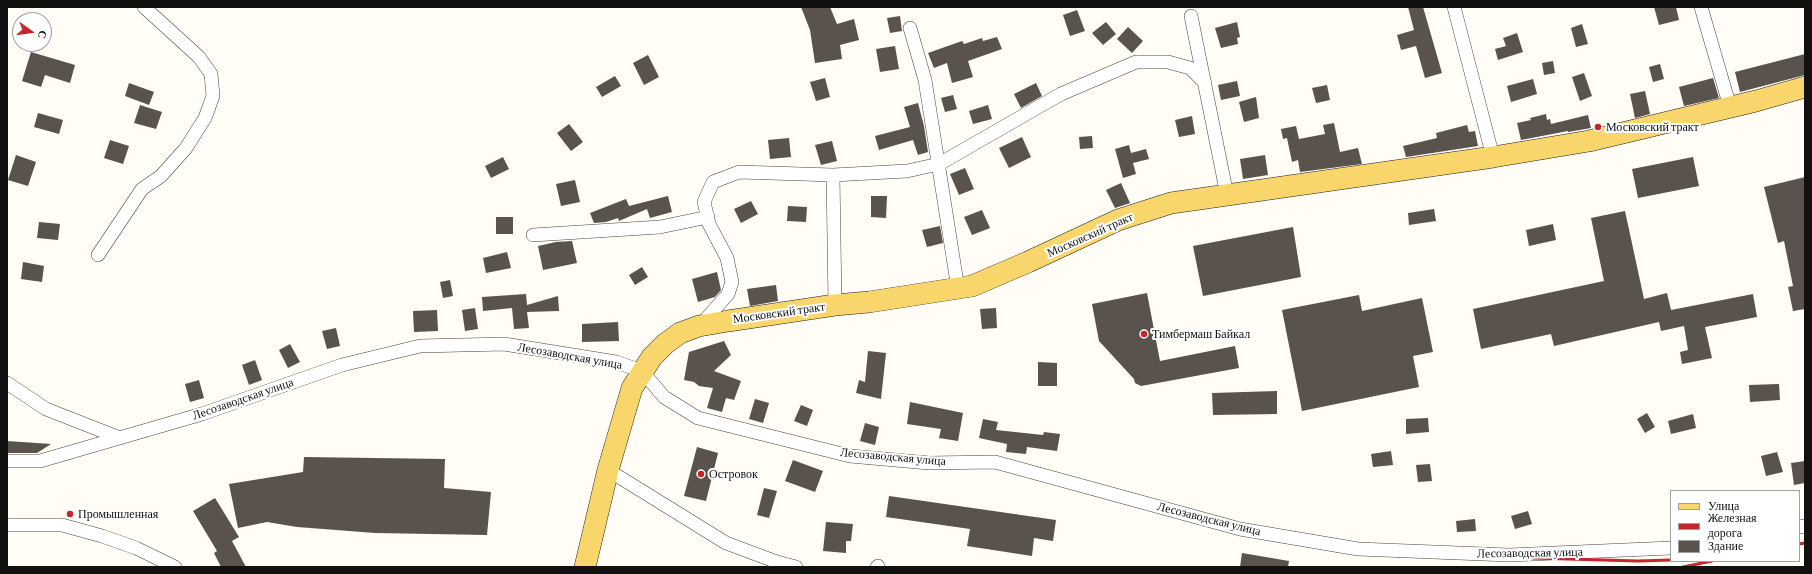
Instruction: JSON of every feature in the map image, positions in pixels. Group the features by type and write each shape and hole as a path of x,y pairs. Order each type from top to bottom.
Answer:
{"main road":[{"name":"Московский тракт","path":"584,567 608,470 632,388 652,357 664,344 680,333 699,326 972,286 1118,220 1171,203 1494,157 1589,141 1730,107 1805,86"}],"street":[{"path":"98,255 142,188 161,176 186,148 205,118 213,96 211,74 199,57 144,7"},
{"path":"1454,7 1494,157"},
{"path":"1700,7 1730,107"},
{"path":"1192,16 1227,195"},
{"path":"910,28 926,80 958,289"},
{"path":"699,326 728,294 732,282 727,258 709,224 704,202 713,182 739,172 833,175 907,171 939,164 1061,94 1136,62 1168,62 1190,68 1205,83"},
{"path":"833,175 835,305"},
{"path":"533,235 660,227 708,217"},
{"name":"Лесозаводская улица","path":"7,461 40,461 202,414 342,365 420,346 504,344 616,362 642,371 664,397 698,418 850,456 928,463 995,462 1240,529 1358,549 1509,555 1670,548"},
{"path":"7,383 46,409 120,438"},
{"path":"608,470 726,543 796,567"},
{"path":"7,525 62,525 102,536 136,548 175,567"}],"building":[{"path":"801,7 830,7 837,24 854,19 859,40 840,45 842,59 815,63 810,30"},
{"path":"1408,7 1423,7 1442,73 1425,78 1416,46 1401,50 1397,35 1414,30"},
{"path":"1654,7 1676,7 1679,20 1659,25"},
{"path":"1077,10 1085,31 1070,36 1063,15"},
{"path":"900,16 902,31 890,33 887,18"},
{"path":"1106,22 1116,34 1103,45 1092,33"},
{"path":"1237,22 1240,37 1237,38 1238,44 1221,48 1215,28"},
{"path":"1582,24 1588,44 1576,47 1571,28"},
{"path":"1128,27 1143,41 1132,53 1117,39"},
{"path":"1517,33 1523,52 1498,60 1495,49 1506,46 1503,38"},
{"path":"997,37 1002,49 968,61 973,77 952,83 947,63 934,68 928,53 962,41 964,44 982,38 983,41"},
{"path":"895,46 899,69 880,72 876,49"},
{"path":"31,52 75,65 70,83 45,75 41,87 22,81"},
{"path":"1805,54 1805,75 1740,92 1735,72"},
{"path":"648,55 659,77 644,85 633,63"},
{"path":"1553,61 1555,73 1544,75 1542,63"},
{"path":"1660,64 1664,79 1653,82 1649,67"},
{"path":"1584,73 1592,96 1580,101 1572,77"},
{"path":"615,76 621,86 602,97 596,87"},
{"path":"825,78 830,97 816,101 810,82"},
{"path":"1713,78 1719,98 1684,106 1679,87"},
{"path":"1533,79 1537,94 1511,102 1507,86"},
{"path":"1237,81 1240,96 1221,100 1218,85"},
{"path":"129,83 154,92 149,105 125,96"},
{"path":"1036,83 1042,96 1021,108 1014,94"},
{"path":"1327,85 1330,100 1316,103 1312,88"},
{"path":"1645,91 1650,114 1635,118 1630,94"},
{"path":"953,95 957,109 945,112 941,98"},
{"path":"1256,97 1259,118 1244,122 1239,102"},
{"path":"918,103 924,126 928,152 918,155 913,140 879,150 875,136 910,127 904,107"},
{"path":"140,105 162,112 156,129 134,123"},
{"path":"988,105 992,119 973,124 969,111"},
{"path":"38,113 63,120 59,134 34,127"},
{"path":"1546,114 1547,120 1550,119 1551,124 1588,115 1591,128 1521,140 1517,123 1531,120 1530,118"},
{"path":"1192,116 1195,134 1179,137 1175,120"},
{"path":"1334,123 1340,152 1358,148 1362,164 1300,172 1298,160 1292,162 1287,138 1283,139 1281,129 1296,126 1299,139 1325,134 1323,125"},
{"path":"569,124 583,142 571,151 557,133"},
{"path":"1467,125 1469,132 1475,131 1478,146 1406,157 1403,146 1437,138 1436,133"},
{"path":"1092,136 1093,148 1080,149 1079,137"},
{"path":"1022,137 1031,157 1009,168 999,148"},
{"path":"789,138 791,157 770,159 768,140"},
{"path":"110,140 129,146 123,164 104,158"},
{"path":"832,141 837,161 821,165 815,145"},
{"path":"1129,145 1131,153 1146,149 1149,159 1133,163 1136,174 1123,178 1115,149"},
{"path":"16,155 36,162 28,186 8,180"},
{"path":"1265,155 1268,175 1243,179 1240,159"},
{"path":"503,157 509,169 491,178 485,166"},
{"path":"1693,157 1699,186 1638,198 1632,169"},
{"path":"965,168 974,189 959,195 950,174"},
{"path":"1805,177 1805,309 1793,311 1788,287 1793,286 1784,241 1778,243 1764,187"},
{"path":"575,180 580,202 561,206 556,184"},
{"path":"1121,183 1130,203 1115,208 1106,190"},
{"path":"668,196 672,212 650,218 647,209 619,221 618,218 606,222 594,223 590,213 626,199 629,206"},
{"path":"871,196 887,196 886,218 871,217"},
{"path":"751,201 758,214 741,223 734,209"},
{"path":"788,206 807,207 806,222 787,221"},
{"path":"1434,209 1436,221 1409,225 1408,213"},
{"path":"982,210 990,228 972,235 964,217"},
{"path":"1625,211 1644,299 1667,293 1671,310 1753,294 1757,317 1705,327 1712,358 1682,364 1680,352 1688,350 1684,326 1661,331 1659,322 1554,346 1551,334 1481,349 1473,309 1604,281 1591,218"},
{"path":"496,217 513,217 513,234 496,234"},
{"path":"39,222 60,224 58,240 37,238"},
{"path":"1553,224 1556,240 1529,246 1526,230"},
{"path":"940,226 943,243 927,247 922,230"},
{"path":"1293,227 1301,277 1203,296 1193,246"},
{"path":"572,241 577,263 543,270 538,246 556,242"},
{"path":"507,252 511,268 486,273 483,258"},
{"path":"23,262 44,266 42,282 21,279"},
{"path":"642,267 648,277 635,285 629,275"},
{"path":"717,272 721,290 715,297 698,302 692,279"},
{"path":"450,280 453,296 443,298 440,282"},
{"path":"776,285 778,301 750,306 747,289"},
{"path":"1147,293 1160,361 1235,346 1239,368 1141,386 1135,383 1134,379 1099,341 1092,304"},
{"path":"526,294 527,305 558,296 559,311 527,312 529,328 514,329 512,308 483,311 482,297"},
{"path":"1359,295 1362,311 1422,298 1433,352 1413,356 1419,387 1302,411 1282,310"},
{"path":"475,308 478,329 465,331 462,310"},
{"path":"996,308 997,328 982,329 980,309"},
{"path":"437,310 438,331 414,332 413,311"},
{"path":"618,322 619,341 582,342 582,324"},
{"path":"336,328 340,346 327,349 322,331"},
{"path":"724,341 731,355 714,371 741,381 734,400 726,398 722,412 707,408 713,388 699,386 694,382 684,380 689,352"},
{"path":"290,344 300,362 288,368 279,350"},
{"path":"868,351 886,353 881,399 856,393 859,380 865,382"},
{"path":"255,360 262,380 249,385 242,365"},
{"path":"1038,362 1057,363 1057,386 1038,386"},
{"path":"199,380 204,398 190,402 185,384"},
{"path":"1779,384 1780,400 1750,402 1749,385"},
{"path":"1277,391 1277,414 1213,415 1212,393"},
{"path":"755,399 769,403 763,423 749,419"},
{"path":"910,402 963,413 958,441 939,438 941,429 907,424"},
{"path":"801,405 813,410 807,426 794,421"},
{"path":"1647,413 1655,427 1645,433 1637,419"},
{"path":"1693,414 1696,428 1671,434 1668,421"},
{"path":"1428,418 1429,432 1406,434 1406,419"},
{"path":"983,419 998,422 996,430 1043,435 1044,432 1060,434 1057,451 1027,447 1026,454 1006,452 1007,444 979,438"},
{"path":"865,423 879,427 875,445 860,441"},
{"path":"7,441 51,444 37,453 7,453"},
{"name":"Островок","path":"697,447 718,453 706,501 684,496"},
{"path":"1391,451 1393,465 1373,467 1371,454"},
{"path":"1777,452 1783,472 1766,476 1761,456"},
{"path":"304,457 445,459 444,488 491,492 487,535 375,533 297,527 267,522 238,528 229,484 303,472"},
{"path":"793,460 823,471 815,492 785,481"},
{"path":"1805,461 1805,483 1794,485 1791,463"},
{"path":"1430,464 1432,481 1418,482 1416,465"},
{"path":"764,488 777,491 769,518 757,515"},
{"path":"889,496 1056,520 1053,541 1034,538 1032,556 967,546 970,529 886,517"},
{"path":"215,498 239,537 232,541 246,567 221,567 214,553 217,551 193,511"},
{"path":"1528,511 1532,524 1515,529 1511,516"},
{"path":"1475,519 1476,531 1457,532 1456,521"},
{"path":"826,522 853,524 851,541 846,541 846,553 823,551"},
{"path":"1242,553 1289,561 1288,567 1240,567"}],"railway":[{"path":"1800,544 1805,543"},
{"path":"1533,558 1638,561 1670,560"},
{"path":"1683,567 1707,562"}],"place":[{"name":"Московский тракт","path":"1598,127"},
{"name":"Тимбермаш Байкал","path":"1144,334"},
{"name":"Островок","path":"701,474"},
{"name":"Промышленная","path":"70,514"}]}
